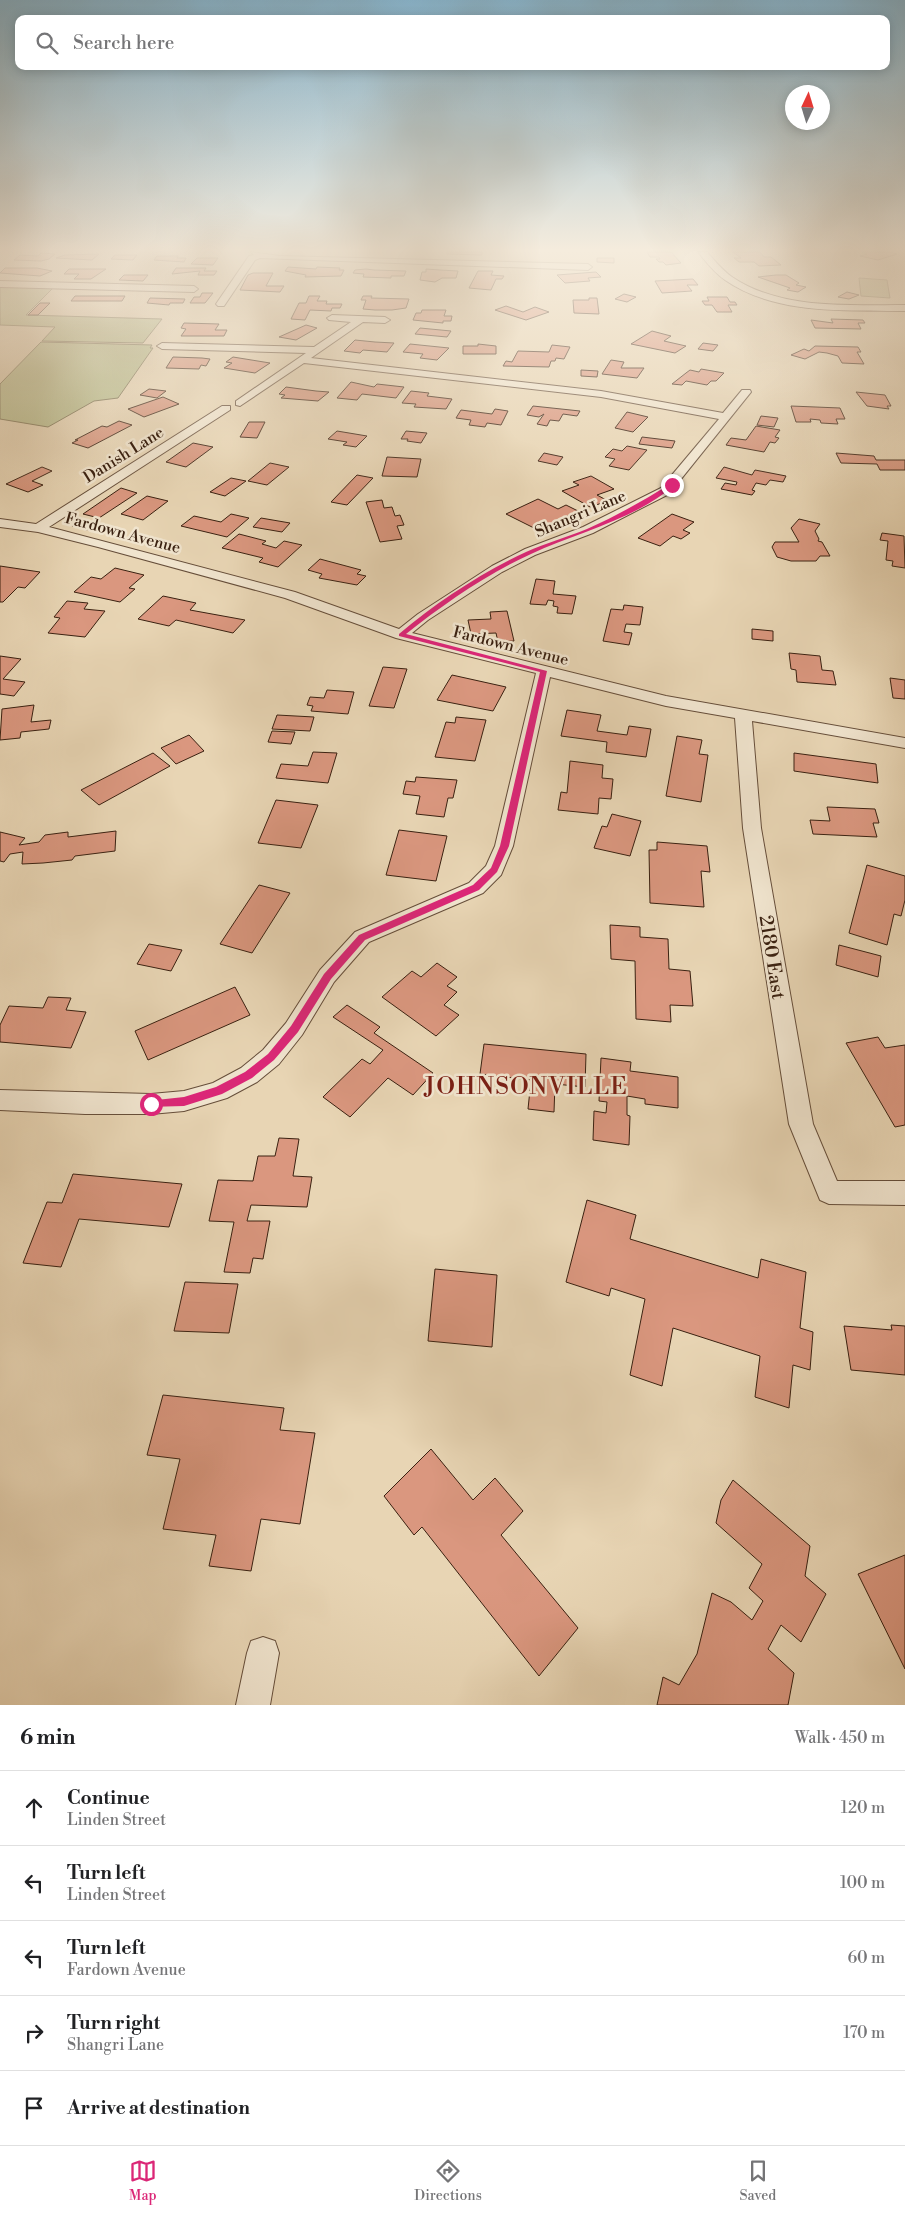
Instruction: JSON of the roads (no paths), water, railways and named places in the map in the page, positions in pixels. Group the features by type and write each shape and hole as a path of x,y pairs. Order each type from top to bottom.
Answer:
{"street":[{"path":"240,403 343,332"},
{"path":"162,346 317,350"},
{"path":"303,360 601,394 725,417"},
{"name":"Shangri Lane","path":"401,635 423,617 497,569 530,552 588,530 665,491 672,485 746,392"},
{"name":"Danish Lane","path":"38,528 226,408"},
{"name":"Fardown Avenue","path":"0,523 38,528 290,594 401,635 666,701 905,743"},
{"path":"0,1100 85,1104 151,1104 184,1101 219,1091 249,1075 271,1057 294,1029 328,976 362,937 476,888 494,870 504,846 544,671"},
{"name":"2180 East","path":"743,716 752,828 800,1124 829,1192 905,1193"},
{"path":"253,1705 263,1653"}],"district":[{"name":"JOHNSONVILLE","path":"526,1086"}]}
